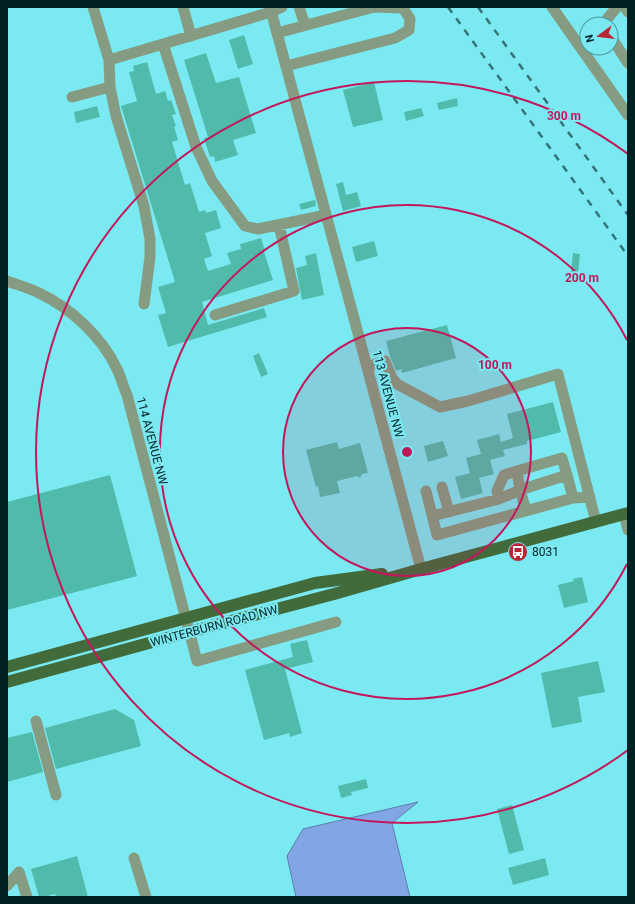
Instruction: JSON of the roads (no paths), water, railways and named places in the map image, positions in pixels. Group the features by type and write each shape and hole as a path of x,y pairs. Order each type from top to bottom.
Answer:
{"main road":[{"name":"WINTERBURN ROAD NW","path":"7,682 626,514"},
{"name":"WINTERBURN ROAD NW","path":"7,667 315,583 421,569"}],"street":[{"path":"93,7 109,60 110,87 116,116 144,206 150,239 150,257 144,304"},
{"path":"183,7 191,36"},
{"path":"109,60 191,36 270,9 282,7"},
{"path":"299,7 305,25"},
{"path":"277,33 374,7 403,8 410,19 409,30 395,38 286,66"},
{"path":"552,7 628,115"},
{"path":"610,16 617,7"},
{"path":"625,7 628,12"},
{"name":"113 AVENUE NW","path":"270,9 421,569"},
{"path":"163,44 196,147 212,181 245,226 258,229 326,215"},
{"path":"619,49 628,63"},
{"path":"72,97 110,87"},
{"path":"215,315 294,291 279,225"},
{"name":"114 AVENUE NW","path":"7,281 39,293 58,303 74,315 91,330 105,348 117,368 127,395 197,661 336,622"},
{"path":"367,367 385,361 392,378 397,384 440,407 468,401 558,374 596,522"},
{"path":"499,499 496,491 504,475 562,458 573,498"},
{"path":"517,471 520,490 526,510"},
{"path":"432,516 499,499 520,490 567,475"},
{"path":"442,487 448,512"},
{"path":"426,491 437,535 573,498 590,498"},
{"path":"626,514 628,530"},
{"path":"36,721 56,795"},
{"path":"134,858 146,897"},
{"path":"7,886 19,872 28,897"}],"water":[{"path":"418,802 392,823 410,897 296,897 287,856 303,829"}],"railway":[{"path":"448,7 628,256"},
{"path":"478,7 628,215"}],"place":[{"name":"8031","path":"518,552"}]}
